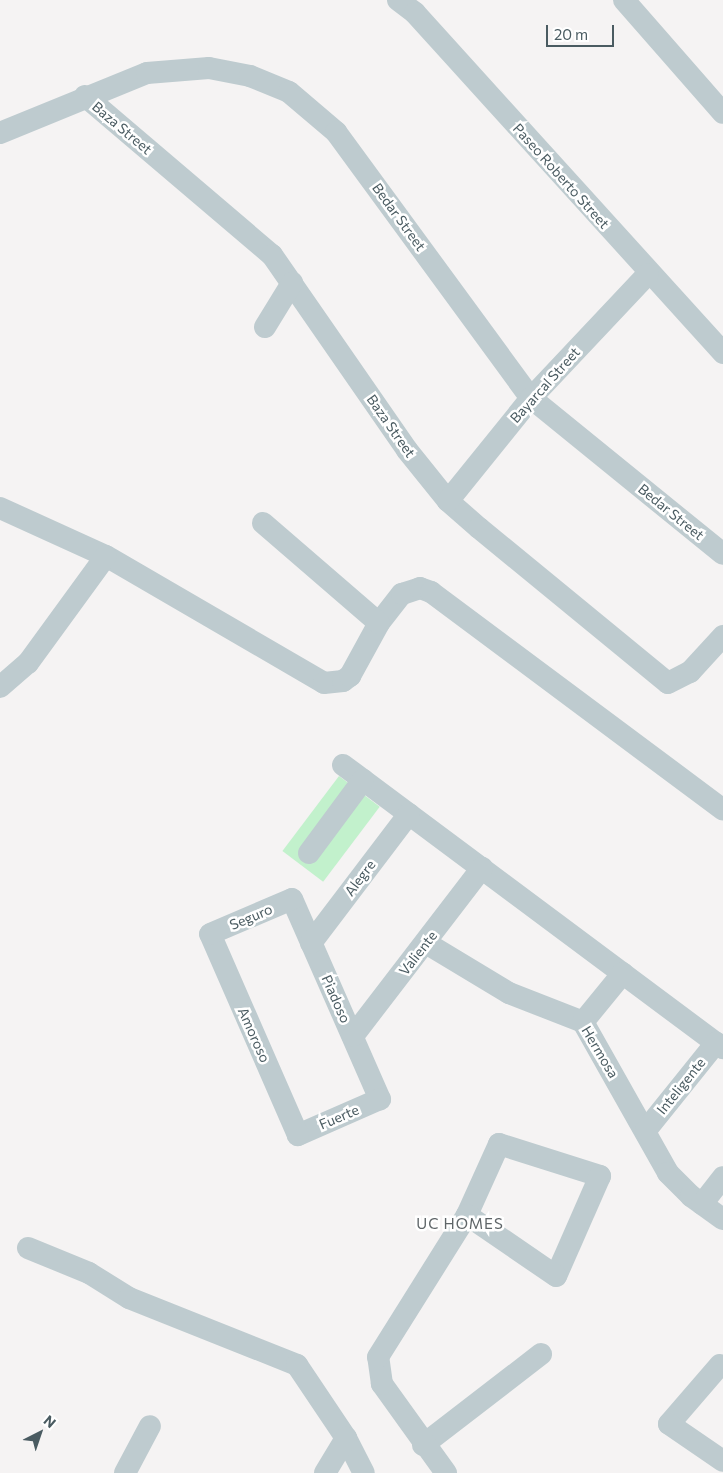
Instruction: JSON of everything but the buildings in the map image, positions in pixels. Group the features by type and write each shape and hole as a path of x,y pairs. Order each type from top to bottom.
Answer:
{"street":[{"name":"Paseo Roberto Street","path":"398,0 415,13 648,274 720,343"},
{"path":"624,0 723,113"},
{"name":"Bedar Street","path":"0,132 85,96 147,73 209,68 250,76 289,92 336,132 531,398 723,554"},
{"name":"Baza Street","path":"85,96 272,255 407,450 448,501 668,683 690,672 723,636"},
{"name":"Bayarcal Street","path":"448,501 531,398 648,274"},
{"path":"265,327 292,283"},
{"path":"0,508 106,556 324,682 343,681 350,676 379,622 411,588 431,592 723,810"},
{"path":"263,523 379,622"},
{"path":"0,687 28,663 106,556"},
{"path":"343,765 719,1046"},
{"path":"309,853 363,780"},
{"name":"Alegre","path":"311,943 409,814"},
{"name":"Valiente","path":"353,1036 482,868"},
{"name":"Piadoso","path":"292,899 380,1100"},
{"name":"Seguro","path":"210,934 292,899"},
{"name":"Amoroso","path":"210,934 298,1135"},
{"name":"Hermosa","path":"426,943 510,993 583,1022 646,1130 668,1173 702,1204 723,1218"},
{"path":"583,1022 623,973"},
{"name":"Inteligente","path":"646,1130 719,1046"},
{"name":"Fuerte","path":"298,1135 380,1100"},
{"path":"446,1473 423,1445 382,1384 378,1357 467,1215 499,1144 600,1176 556,1276 467,1215"},
{"path":"702,1204 723,1177"},
{"path":"28,1248 89,1273 129,1298 297,1365 346,1438 364,1473"},
{"path":"423,1445 541,1354"},
{"path":"720,1366 669,1424 723,1461"},
{"path":"125,1473 150,1426"},
{"path":"325,1473 346,1438"}],"green space":[{"path":"339,776 380,807 323,882 282,851"}],"district":[{"name":"UC HOMES","path":"460,1224"}]}
